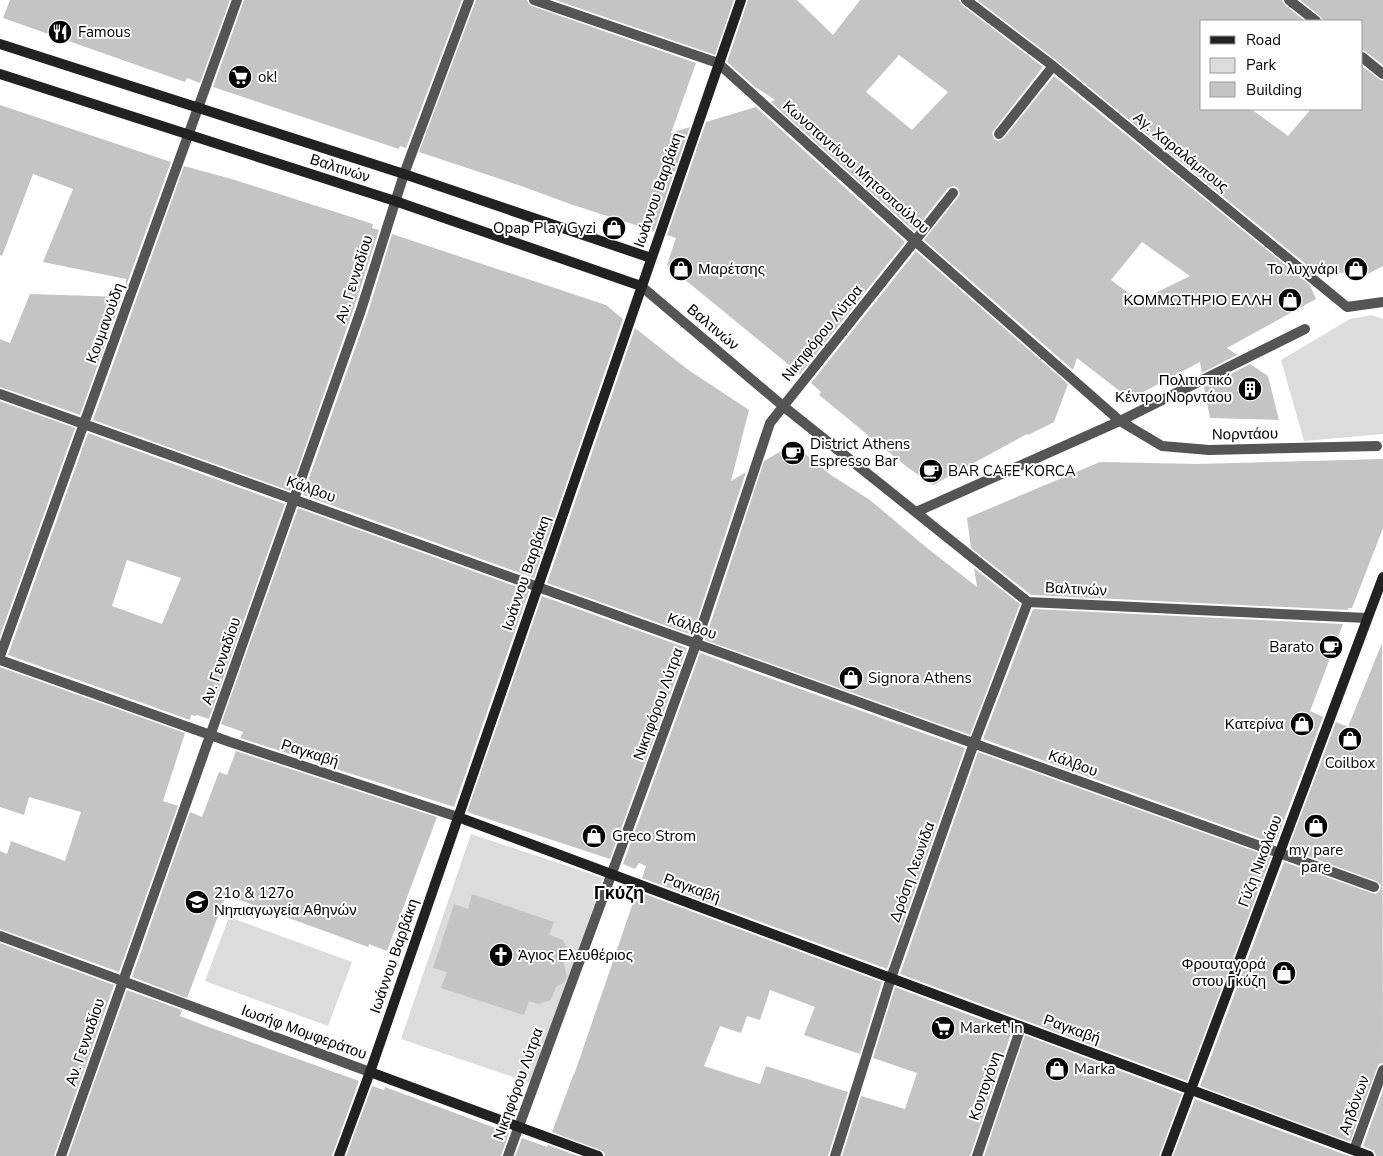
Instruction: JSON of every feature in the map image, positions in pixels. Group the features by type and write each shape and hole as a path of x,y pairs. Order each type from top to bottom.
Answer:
{"street":[{"name":"Κουμανούδη","path":"0,656 237,0"},
{"name":"Αν. Γενναδίου","path":"61,1156 361,310 404,174 469,0"},
{"name":"Κωνσταντίνου Μητσοπούλου","path":"534,0 718,63 915,241 1120,421"},
{"name":"Ιωάννου Βαρβάκη","path":"339,1156 370,1072 741,0"},
{"name":"Αγ. Χαραλάμπους","path":"966,0 1053,66 1347,307 1383,302"},
{"path":"1289,0 1315,20"},
{"name":"Βαλτινών","path":"0,44 404,174 651,258"},
{"path":"1363,58 1383,74"},
{"path":"999,134 1053,66"},
{"name":"Βαλτινών","path":"0,74 395,201 641,286 783,406 1028,602 1367,618"},
{"name":"Νικηφόρου Λύτρα","path":"508,1156 696,644 770,423 952,193"},
{"path":"916,512 1120,421 1305,329"},
{"name":"Κάλβου","path":"0,394 1374,888"},
{"name":"Νορντάου","path":"1120,421 1162,446 1208,450 1377,446"},
{"name":"Γύζη Νικολάου","path":"1166,1156 1383,577"},
{"name":"Δρόση Λεωνίδα","path":"835,1156 891,978 974,743 1028,602"},
{"name":"Ραγκαβή","path":"0,660 210,735 458,817 1369,1156"},
{"name":"Ιωσήφ Μομφεράτου","path":"0,936 598,1156"},
{"name":"Κοντογόνη","path":"977,1156 1022,1027"},
{"name":"Αηδόνων","path":"1354,1150 1383,1070"}],"green space":[{"path":"1371,315 1383,319 1383,434 1304,441 1281,360 1350,319"},
{"path":"471,834 603,878 534,1084 401,1039"},
{"path":"229,917 352,962 328,1026 205,981"}],"building":[{"path":"10,0 230,0 200,83 187,78 185,82 3,18"},
{"path":"244,0 462,0 406,148 400,146 399,149 213,87"},
{"path":"476,0 527,0 532,6 696,63 671,133 690,127 654,231 419,152"},
{"path":"555,0 734,0 715,55"},
{"path":"748,0 797,0 833,35 860,0 959,0 962,5 1043,67 994,130 992,133 994,139 998,141 1004,138 1054,76 1310,285 1316,299 1227,348 1237,355 1202,373 1200,362 1130,399 1077,358 1073,370 924,240 960,194 958,188 954,186 948,188 914,231 771,102 775,100 755,87 727,62","holes":["899,55 948,92 912,130 866,92","1142,242 1190,276 1139,301 1111,280"]},
{"path":"977,0 1282,0 1285,5 1304,20 1200,20 1200,110 1252,110 1288,136 1310,110 1363,110 1363,67 1383,81 1383,266 1366,275 1313,270 1057,61"},
{"path":"1300,0 1383,0 1383,65 1363,50 1363,20 1322,20"},
{"path":"0,105 171,162 125,289 126,279 43,262 73,189 33,174 2,256 0,255"},
{"path":"756,107 905,242 800,374 667,265 676,238 667,235 706,122"},
{"path":"184,166 235,180 373,224 372,228 379,230 354,308 290,491 93,420"},
{"path":"392,234 606,305 623,319 534,578 303,495 368,312"},
{"path":"916,251 1068,384 1054,422 1027,434 933,485 907,467 819,395 821,392 811,383"},
{"path":"30,294 122,297 80,415 0,387 0,339 10,343"},
{"path":"635,328 687,369 749,410 731,481 746,472 692,635 547,583"},
{"name":"Πολιτιστικό Κέντρο Νορντάου","path":"1250,364 1268,376 1279,420 1210,418 1204,387"},
{"path":"0,401 75,428 0,636"},
{"path":"88,433 285,504 209,719 191,715 190,720 8,655","holes":["127,560 181,578 162,624 112,606"]},
{"path":"793,444 831,475 870,500 977,587 974,568 1020,604 970,735 705,640 764,461"},
{"path":"1383,459 1383,528 1352,608 1348,608 1348,610 1031,595 971,548 967,518 1100,462 1198,464"},
{"path":"298,508 529,591 454,807 240,738 243,732 221,724"},
{"path":"542,596 687,648 610,859 467,812"},
{"path":"1033,609 1343,624 1310,711 1323,717 1275,844 983,739"},
{"path":"1382,643 1383,1063 1379,1064 1377,1068 1350,1142 1200,1086 1284,862 1372,893 1376,894 1380,890 1381,885 1376,881 1288,849 1336,722 1348,727"},
{"path":"700,653 965,748 887,969 642,878 646,866 639,863 635,869 623,864"},
{"path":"0,667 185,733 163,801 178,806 119,972 0,929 0,851 7,854 11,841 65,861 81,812 29,797 24,815 0,807"},
{"path":"236,751 437,817 387,951 369,944 368,947 226,895 187,998 132,977 190,812 202,817 219,772 227,775"},
{"path":"978,752 1271,857 1187,1081 900,974"},
{"path":"637,891 882,982 860,1054 804,1035 815,1007 770,990 760,1020 747,1016 741,1033 720,1026 704,1066 760,1084 766,1066 848,1092 828,1156 605,1156 604,1152 600,1150 552,1132 574,1073 574,1075"},
{"name":"Άγιος Ελευθέριος","path":"472,894 554,922 549,935 563,940 568,950 563,960 567,977 563,983 556,987 551,1000 538,1004 529,1001 524,1015 441,988 447,972 433,968 454,904 468,909"},
{"path":"0,943 114,985 54,1156 0,1156"},
{"path":"895,987 1012,1031 970,1156 842,1156 861,1096 905,1109 917,1073 873,1058"},
{"path":"127,990 182,1010 180,1016 359,1081 332,1156 68,1156"},
{"path":"1025,1035 1182,1094 1159,1156 984,1156"},
{"path":"372,1086 384,1090 385,1087 509,1133 501,1156 346,1156"},
{"path":"1383,1090 1383,1156 1376,1156 1374,1151 1363,1146"},
{"path":"1195,1099 1349,1156 1173,1156"},
{"path":"522,1138 547,1147 548,1145 578,1156 515,1156"}],"place":[{"name":"Famous","path":"60,32"},
{"name":"ok!","path":"240,77"},
{"name":"Opap Play Gyzi","path":"614,228"},
{"name":"Μαρέτσης","path":"681,269"},
{"name":"Το λυχνάρι","path":"1356,269"},
{"name":"ΚΟΜΜΩΤΗΡΙΟ ΕΛΛΗ","path":"1290,300"},
{"name":"Πολιτιστικό Κέντρο Νορντάου","path":"1250,389"},
{"name":"District Athens Espresso Bar","path":"793,453"},
{"name":"BAR CAFE KORCA","path":"931,471"},
{"name":"Barato","path":"1331,647"},
{"name":"Signora Athens","path":"851,678"},
{"name":"Κατερίνα","path":"1302,724"},
{"name":"Coilbox","path":"1350,739"},
{"name":"my pare pare","path":"1316,826"},
{"name":"Greco Strom","path":"594,836"},
{"name":"21ο & 127ο Νηπιαγωγεία Αθηνών","path":"197,902"},
{"name":"Άγιος Ελευθέριος","path":"501,955"},
{"name":"Φρουταγορά στου Γκύζη","path":"1284,973"},
{"name":"Market In","path":"943,1028"},
{"name":"Marka","path":"1057,1069"}],"district":[{"name":"Γκύζη","path":"619,893"}]}
